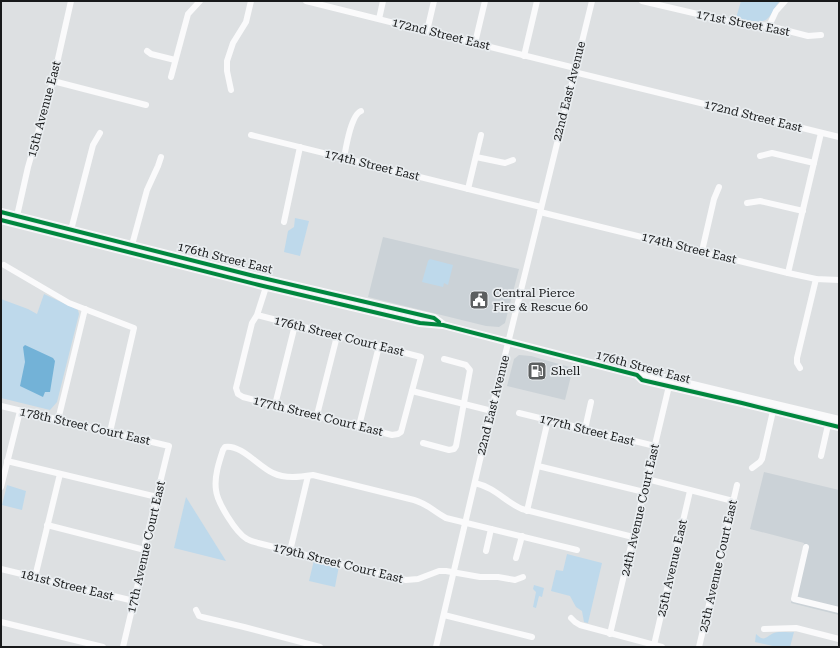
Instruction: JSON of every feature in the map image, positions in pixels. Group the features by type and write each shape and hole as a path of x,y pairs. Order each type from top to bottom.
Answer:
{"main road":[{"name":"176th Street East","path":"1,212 71,230 103,242 132,245 254,276 434,318 443,324"},
{"name":"176th Street East","path":"1,220 103,242 266,287 420,323 443,324 637,375 642,380 839,428"},
{"path":"215,274 224,272 249,278 254,276"},
{"path":"266,287 271,284 294,289 304,288"},
{"name":"176th Street East","path":"637,375 643,372 839,420"},
{"path":"770,410 768,406 799,414 803,412"}],"street":[{"name":"15th Avenue East","path":"17,216 28,167 52,82 71,1"},
{"path":"171,77 188,14 200,1"},
{"path":"232,90 226,71 227,61 233,43 246,22 251,1"},
{"name":"172nd Street East","path":"306,1 330,4 379,19 574,70 839,137"},
{"path":"379,19 383,1"},
{"path":"426,31 434,1"},
{"path":"475,43 485,1"},
{"path":"524,56 537,1"},
{"name":"22nd East Avenue","path":"436,647 540,210 592,1"},
{"name":"171st Street East","path":"642,1 736,23 769,26 808,36 821,34"},
{"path":"769,26 776,11 785,1"},
{"path":"147,51 150,54 175,60"},
{"path":"52,82 146,105"},
{"path":"344,158 354,118 358,112 361,111"},
{"path":"71,230 92,145 100,133"},
{"path":"788,273 822,133"},
{"name":"174th Street East","path":"251,134 788,273 816,279 839,280"},
{"path":"468,189 481,135"},
{"path":"284,222 300,147"},
{"path":"760,156 772,153 814,163"},
{"path":"132,245 147,190 161,157"},
{"path":"476,157 505,163 513,160"},
{"path":"702,251 714,199 719,187"},
{"path":"747,203 760,201 803,211"},
{"path":"4,265 62,299 134,328 110,432"},
{"path":"800,368 797,358 816,279"},
{"path":"257,315 266,287"},
{"path":"58,420 85,309"},
{"name":"176th Street Court East","path":"257,315 421,357 412,391"},
{"name":"177th Street Court East","path":"257,315 252,323 236,388 238,394 243,397 392,435 398,434 402,430 412,391"},
{"path":"274,405 295,325"},
{"path":"317,415 337,336"},
{"path":"359,426 379,346"},
{"path":"424,443 447,450 452,450 456,446 470,370 466,365 444,360"},
{"name":"24th Avenue Court East","path":"610,634 669,386"},
{"path":"412,391 492,411"},
{"path":"585,429 591,402"},
{"name":"178th Street Court East","path":"1,406 169,446"},
{"path":"752,468 760,462 762,458 770,410"},
{"path":"1,487 20,411"},
{"name":"177th Street East","path":"519,413 655,446"},
{"path":"527,511 548,420"},
{"path":"820,456 828,425"},
{"name":"17th Avenue Court East","path":"123,647 169,446"},
{"name":"179th Street Court East","path":"308,476 285,477 274,474 266,470 242,451 225,446 221,455 216,477 218,500 238,531 246,539 258,543 406,580 418,579 439,571 514,580 523,577"},
{"path":"7,461 157,497"},
{"path":"538,466 644,492"},
{"path":"34,577 60,474"},
{"path":"290,551 308,476 313,475 419,501 430,506 436,513 446,518 577,550"},
{"path":"647,480 733,501"},
{"path":"475,483 492,489 515,506 527,511 633,537"},
{"name":"25th Avenue Court East","path":"699,647 737,485"},
{"name":"25th Avenue East","path":"654,645 690,491"},
{"path":"47,525 145,550"},
{"path":"486,551 491,529"},
{"path":"516,558 522,536"},
{"path":"806,547 794,599 839,610"},
{"name":"181st Street East","path":"1,569 134,601"},
{"path":"196,610 199,616 202,617 320,647"},
{"path":"444,615 532,638"},
{"path":"571,618 580,626 662,647"},
{"path":"1,622 103,647"},
{"path":"764,629 796,628 839,638"}],"shaded area":[{"path":"741,1 780,1 767,19 761,21 748,21 736,18"},
{"path":"295,218 309,221 300,256 284,252 288,231 294,227"},
{"path":"383,237 519,269 505,323 499,327 486,326 368,297"},
{"path":"430,259 453,265 448,285 444,283 443,287 422,282 428,261"},
{"path":"44,294 78,310 79,314 57,402 50,410 1,398 1,299 37,314"},
{"path":"519,355 531,356 573,368 565,400 507,386 514,359"},
{"path":"764,472 839,490 839,615 791,603 804,543 750,529"},
{"path":"7,485 26,491 22,510 2,505"},
{"path":"186,497 226,561 174,548"},
{"path":"567,554 602,563 588,623 584,622 582,611 576,607 570,596 551,591 556,570 563,571"},
{"path":"314,560 339,566 335,587 309,581"},
{"path":"534,585 544,588 542,597 539,596 536,608 533,607 536,592 533,589"},
{"path":"776,632 794,632 790,647 777,647 755,642 756,634 761,638 765,638"}],"water":[{"path":"25,345 53,358 55,361 50,392 45,392 43,397 20,386 25,362 23,347"}],"cycle path":[{"path":"1,212 254,276 434,318 439,322"},
{"path":"1,220 259,285 420,323 443,325 637,375 642,380 839,427"}],"place":[{"name":"Central Pierce Fire & Rescue 60","path":"479,300"},
{"name":"Shell","path":"537,371"}]}
